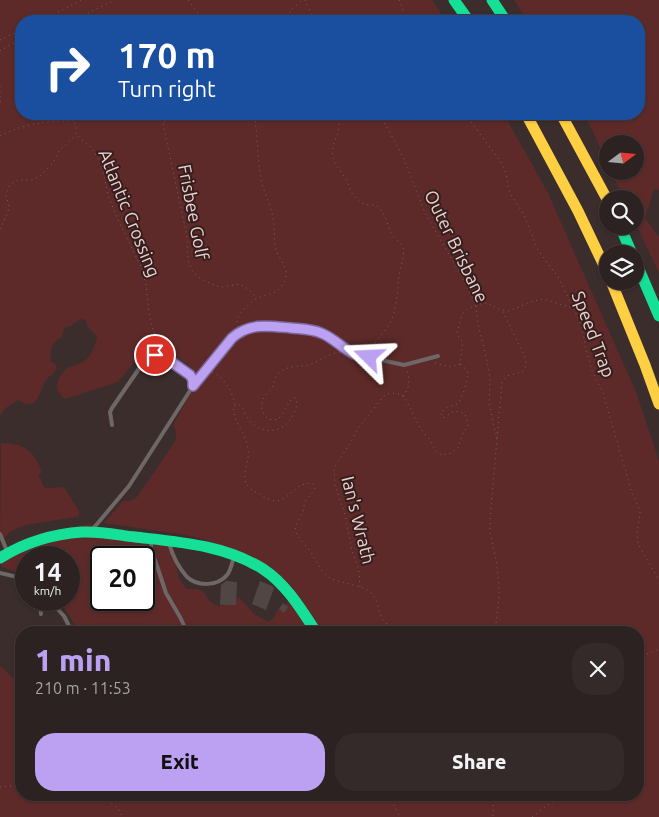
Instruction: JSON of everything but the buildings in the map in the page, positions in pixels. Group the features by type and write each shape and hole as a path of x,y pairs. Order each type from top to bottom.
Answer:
{"main road":[{"path":"454,0 465,15"},
{"path":"492,0 502,15"},
{"path":"529,120 578,211 599,255"},
{"path":"564,120 602,190"},
{"path":"644,281 659,316"},
{"path":"614,290 642,356 659,404"},
{"path":"4,556 24,546 48,539 90,532 208,546 255,564 277,581 312,626"}],"lane":[{"path":"90,532 130,486 193,386 232,338 240,332 251,327 265,325 309,330 328,336 356,355 404,365 438,356"},
{"path":"112,425 110,415 112,408 145,360 152,356 163,356 190,375 193,380 193,386"},
{"path":"0,534 4,556"},
{"path":"151,538 151,548 166,593 184,626"},
{"path":"168,540 173,554 186,576 201,584 213,584 224,578 230,570 234,555"},
{"path":"0,573 15,576"},
{"path":"59,611 70,626"}],"path":[{"path":"52,15 82,0"},
{"path":"85,15 115,0"},
{"path":"188,0 199,15"},
{"path":"288,15 302,0"},
{"path":"305,0 312,15"},
{"path":"399,0 404,15"},
{"path":"0,40 15,33"},
{"path":"0,51 15,42"},
{"path":"0,86 0,102"},
{"path":"163,122 168,120"},
{"path":"240,332 237,327 239,315 252,301 278,291 282,287 286,272 285,266 276,251 273,218 261,178 255,120"},
{"path":"339,120 339,132 333,145 332,153 336,164 356,199 364,204 374,205 380,209 393,236 401,245 403,251 397,297 390,323 375,341 369,357"},
{"name":"Outer Brisbane","path":"383,120 404,159 424,213 461,275 476,305 477,320 490,370 488,404 497,439 490,520 490,533 499,584 496,626"},
{"name":"Speed Trap","path":"470,120 501,162 506,173 510,193 524,215 538,250 558,277 582,328 592,371 603,393 632,493 640,510 637,534 638,544 659,580"},
{"path":"0,136 23,126 39,122 74,121 76,126 76,135 59,151 53,163 40,176 32,180 18,180 8,188 6,196 8,212 0,229"},
{"name":"Frisbee Golf","path":"163,122 187,236 188,262 197,276 203,280 222,287 240,284 257,298"},
{"name":"Atlantic Crossing","path":"76,135 90,146 99,160 108,195 117,218 142,269 153,330 163,356"},
{"path":"404,365 409,378 409,385 407,392 403,396 416,420 438,453 442,455 452,453 458,448 468,422 464,414 460,412 452,412 443,418 441,414 444,409 458,404 461,400 468,376 460,363 463,342 457,332 460,319 466,309 487,303 506,311 543,299 573,308"},
{"path":"497,439 502,382 507,376 523,371 526,365 525,357 501,310"},
{"path":"235,405 241,406 251,423 257,427 274,431 289,421 297,402 296,398 292,399 278,418 266,418 263,413 262,404 277,376 287,369 299,365 310,365 329,355 351,352"},
{"path":"420,360 450,367 460,363"},
{"path":"206,370 223,379 231,392 235,405 233,412 244,435 248,449 249,457 245,480 249,488 274,501 282,499 300,486 313,484 315,488 306,501 303,512 295,526 296,533 311,551 319,567 328,577 370,592 378,602 382,620 386,624 393,626 418,626"},
{"name":"Ian's Wrath","path":"360,588 359,570 352,551 344,509 335,485 334,470 339,458 358,428 383,397 391,393 403,396"},
{"path":"644,655 659,649"},
{"path":"0,788 15,786"},
{"path":"110,801 117,806 123,817"},
{"path":"394,801 400,817"},
{"path":"493,801 493,817"},
{"path":"532,817 554,801"}],"shaded area":[{"path":"0,0 432,0 442,15 15,15 15,120 507,120 548,193 636,392 659,461 659,817 0,817 0,666 15,680 15,801 644,801 644,626 315,626 295,596 232,550 203,539 104,523 123,501 129,501 137,497 176,440 176,431 173,425 198,381 198,377 189,365 178,358 160,349 150,348 143,351 118,382 65,399 57,388 62,373 88,358 97,339 85,320 80,319 66,327 62,337 53,344 51,361 57,367 54,373 46,380 37,400 26,404 18,400 7,407 0,415"},
{"path":"514,0 659,0 659,190 654,189 645,218 659,237 659,273 641,235 644,235 644,190 620,190 615,180 644,180 644,135 599,135 599,145 587,120 645,120 645,15 524,15"},
{"path":"1,443 22,447 32,454 42,473 38,474 44,487 64,487 79,511 79,515 77,517 25,525 10,532 0,542"},
{"path":"90,524 166,539 174,554 179,576 187,589 196,589 204,592 210,601 220,606 224,606 233,599 240,598 254,614 268,622 289,600 309,626 75,626 66,611 80,611 80,546 29,546 55,533"},
{"path":"15,553 15,571 2,567 0,561"}],"traffic: fast":[{"path":"454,0 465,15"},
{"path":"492,0 502,15"},
{"path":"624,235 628,245"},
{"path":"644,281 659,316"},
{"path":"0,558 40,540 82,532 201,546 233,555 263,569 293,597 312,626"}],"traffic: slow":[{"path":"529,120 578,211 599,255"},
{"path":"564,120 602,190"},
{"path":"615,290 659,404"}],"route":[{"path":"155,355 163,356 190,375 194,383 193,386 232,338 251,327 265,325 322,333 354,354 369,357"}]}
